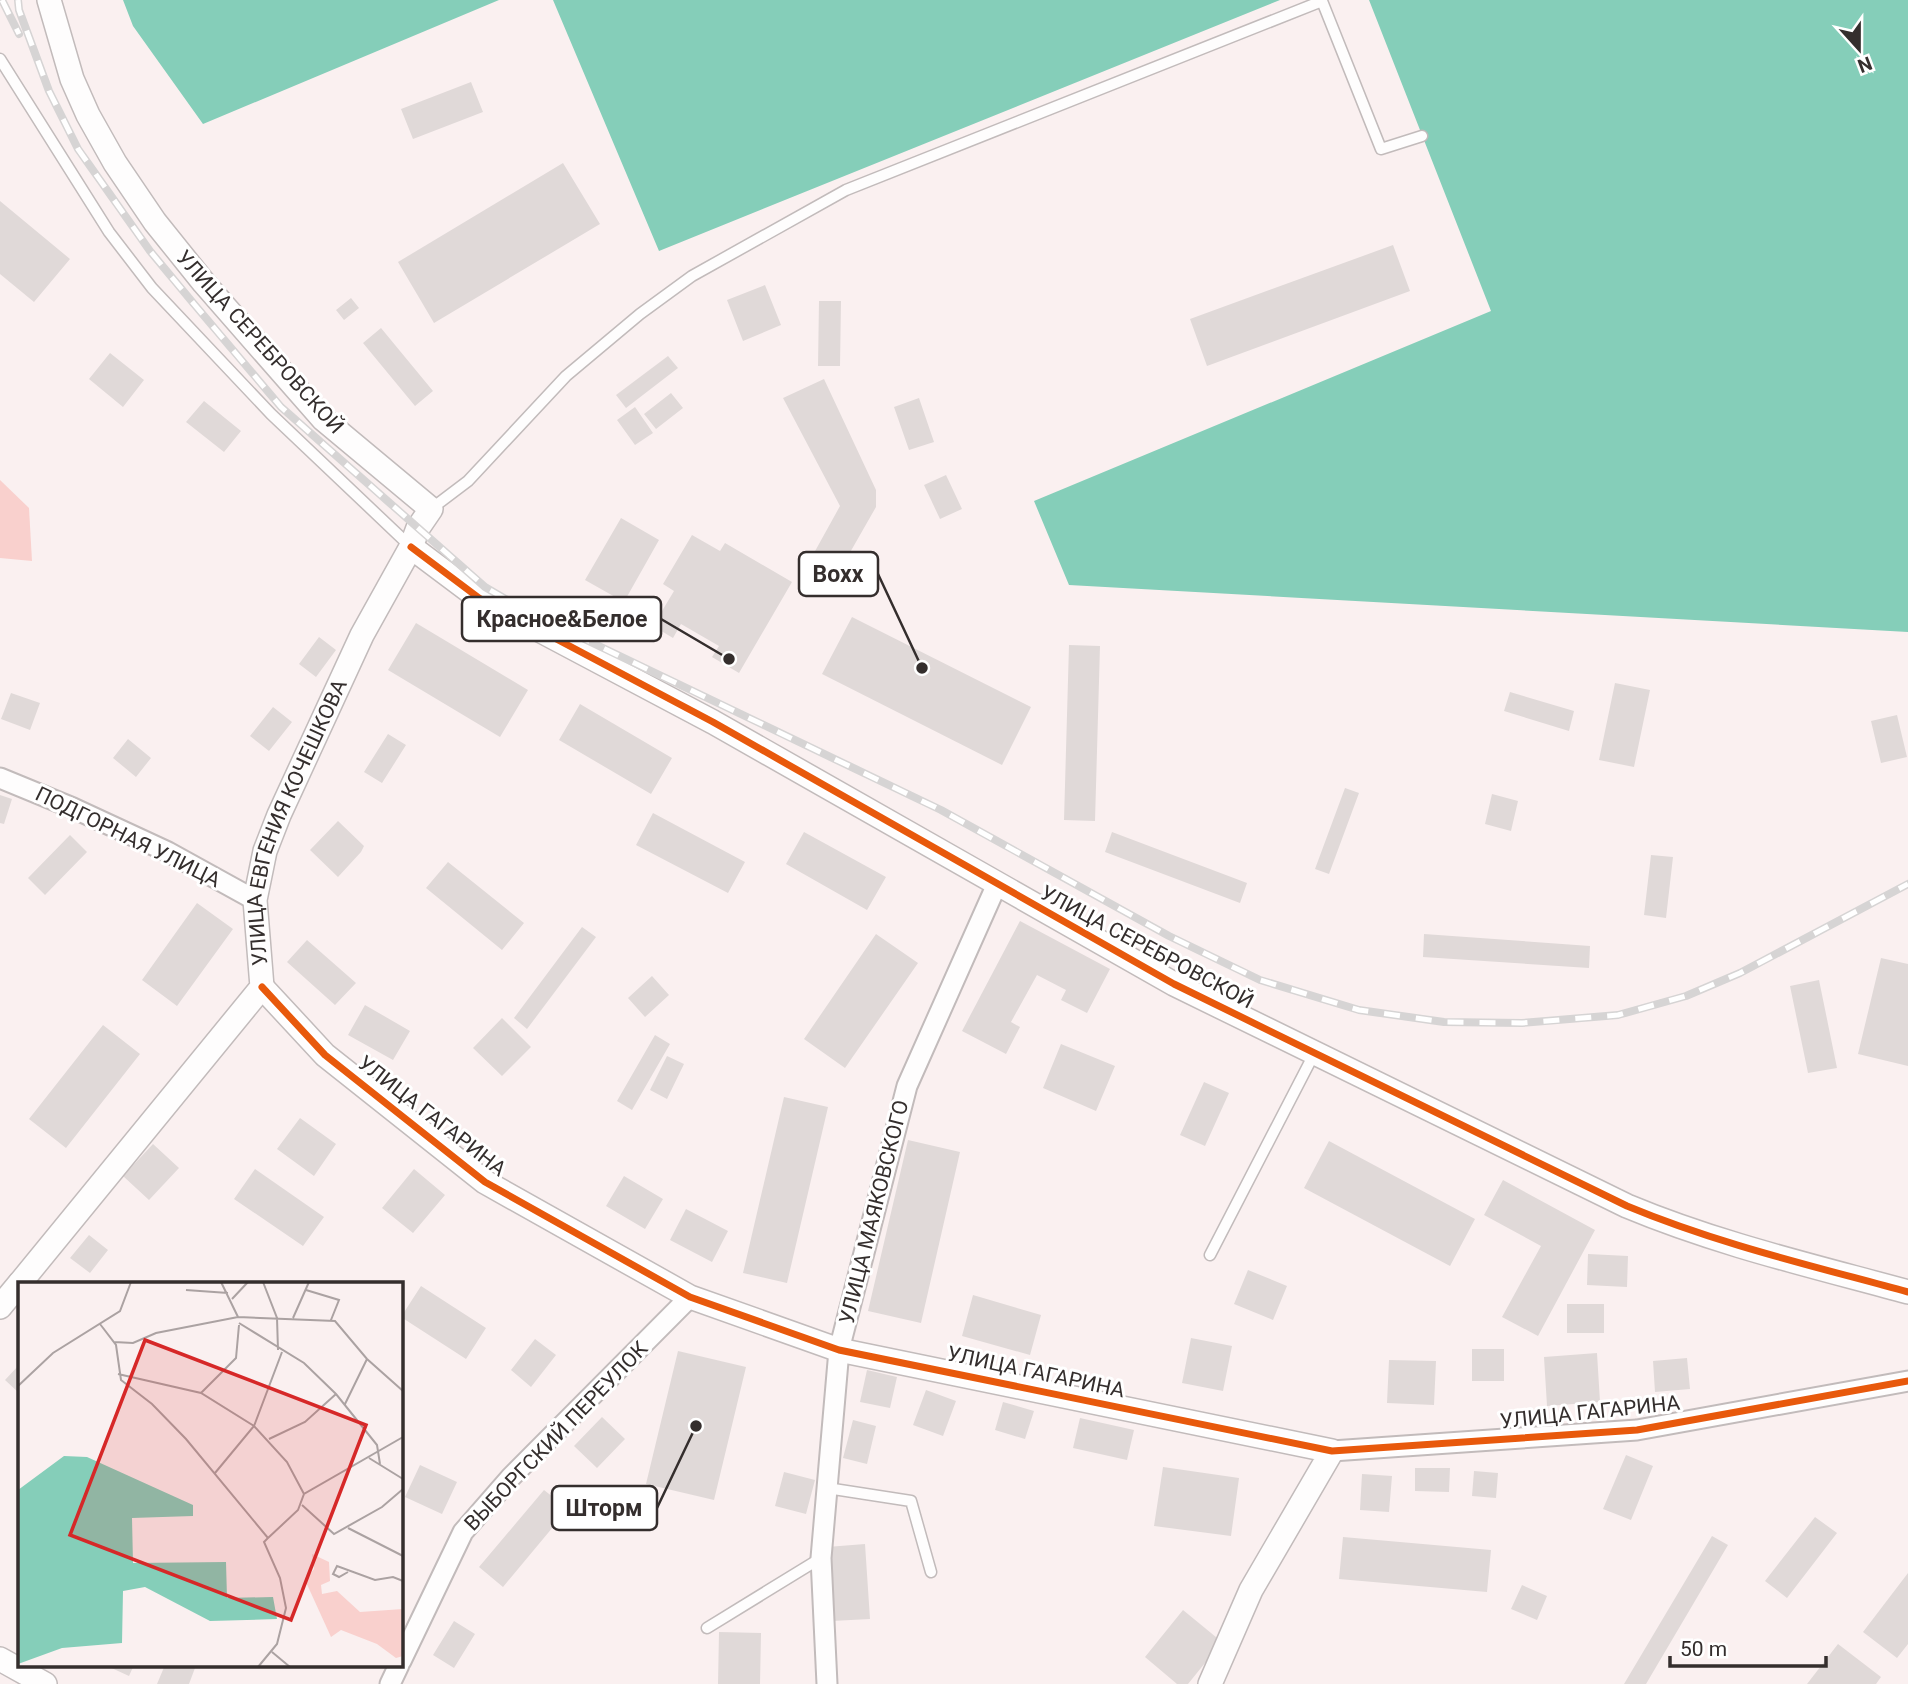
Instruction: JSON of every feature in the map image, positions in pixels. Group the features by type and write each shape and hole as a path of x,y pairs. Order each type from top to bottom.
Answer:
{"street":[{"name":"УЛИЦА СЕРЕБРОВСКОЙ","path":"49,0 72,79 88,116 115,163 155,222 204,283 323,419 431,509"},
{"path":"411,547 418,528 431,509"},
{"name":"УЛИЦА СЕРЕБРОВСКОЙ","path":"411,547 479,598 713,722 1174,984 1314,1054 1627,1206 1672,1225 1908,1292"},
{"name":"УЛИЦА ЕВГЕНИЯ КОЧЕШКОВА","path":"20,1282 262,987 255,900 265,851 278,815 362,635 411,547"},
{"name":"ПОДГОРНАЯ УЛИЦА","path":"0,778 168,852 255,900"},
{"name":"УЛИЦА МАЯКОВСКОГО","path":"827,1684 821,1558 839,1350 906,1086 997,884"},
{"name":"УЛИЦА ГАГАРИНА","path":"262,987 325,1055 485,1182 690,1297 839,1350 1332,1451 1637,1430 1908,1381"},
{"name":"УЛИЦА ЕВГЕНИЯ КОЧЕШКОВА","path":"0,1307 18,1284"},
{"name":"ВЫБОРГСКИЙ ПЕРЕУЛОК","path":"402,1659 463,1532 511,1477 690,1297"},
{"path":"1210,1684 1251,1590 1332,1451"},
{"path":"0,1659 45,1684"},
{"name":"ВЫБОРГСКИЙ ПЕРЕУЛОК","path":"390,1684 399,1666"}],"lane":[{"path":"431,509 468,481 566,376 640,314 692,276 846,190 1322,1 1381,149 1422,136"},
{"path":"0,59 109,232 152,288 271,414 411,547"},
{"path":"1210,1255 1314,1054"},
{"path":"827,1488 911,1501 931,1572"},
{"path":"707,1628 821,1558"}],"shaded area":[{"path":"123,0 499,0 203,124 133,26"},
{"path":"553,0 1280,0 659,251"},
{"path":"1369,0 1908,0 1908,632 1069,585 1034,501 1491,311"},
{"path":"0,480 29,508 32,561 0,558"}],"building":[{"path":"471,82 483,112 413,139 401,109"},
{"path":"563,163 600,224 434,323 398,262"},
{"path":"0,201 70,259 34,302 0,274"},
{"path":"1393,245 1410,291 1207,366 1190,319"},
{"path":"765,285 781,325 743,341 727,300"},
{"path":"351,298 359,308 344,320 336,310"},
{"path":"819,301 841,301 840,366 818,366"},
{"path":"381,328 433,391 415,406 363,343"},
{"path":"110,353 144,380 123,407 89,379"},
{"path":"668,356 678,368 626,408 616,395"},
{"path":"824,379 876,490 876,507 836,577 809,562 840,506 783,398"},
{"path":"671,393 683,408 656,429 644,414"},
{"path":"919,398 934,442 909,450 894,407"},
{"path":"204,401 241,431 224,452 186,422"},
{"path":"635,407 653,433 635,445 617,420"},
{"path":"946,475 962,509 940,519 924,485"},
{"path":"621,518 659,540 624,602 585,580"},
{"path":"692,535 720,551 725,543 792,582 739,673 712,657 719,646 681,624 673,638 653,626 674,591 663,584"},
{"path":"852,617 1031,707 1002,765 822,674"},
{"path":"416,623 528,690 500,737 388,670"},
{"path":"319,637 336,650 316,677 299,664"},
{"path":"1069,645 1100,646 1095,821 1064,820"},
{"path":"1615,683 1650,690 1634,767 1599,760"},
{"path":"1510,692 1574,711 1569,731 1504,711"},
{"path":"11,693 40,703 30,730 1,719"},
{"path":"580,704 672,758 651,794 559,740"},
{"path":"273,707 292,722 269,751 250,736"},
{"path":"1897,715 1907,757 1881,763 1871,721"},
{"path":"388,734 406,745 382,783 364,772"},
{"path":"128,739 151,758 136,777 113,758"},
{"path":"1345,788 1359,793 1329,874 1315,869"},
{"path":"1492,794 1518,801 1511,831 1485,824"},
{"path":"0,795 12,799 4,824 0,823"},
{"path":"653,813 745,862 728,893 636,845"},
{"path":"338,821 364,846 338,877 310,850"},
{"path":"804,832 886,877 867,910 786,864"},
{"path":"1112,832 1247,883 1240,903 1105,852"},
{"path":"70,835 87,852 45,895 28,878"},
{"path":"1651,855 1673,857 1666,918 1644,915"},
{"path":"448,862 524,923 502,950 426,888"},
{"path":"197,903 233,929 177,1006 142,980"},
{"path":"1020,921 1110,969 1087,1013 1061,1000 1066,990 1037,975 1011,1022 1020,1027 1006,1054 962,1031"},
{"path":"582,927 596,937 527,1029 514,1018"},
{"path":"876,934 918,963 845,1068 804,1039"},
{"path":"1424,934 1590,946 1589,968 1423,957"},
{"path":"307,940 356,983 335,1005 287,962"},
{"path":"1881,958 1908,964 1908,1066 1858,1054"},
{"path":"652,976 669,995 645,1017 628,998"},
{"path":"1819,980 1837,1068 1808,1073 1790,986"},
{"path":"365,1005 410,1031 393,1060 348,1035"},
{"path":"502,1018 531,1047 502,1076 473,1048"},
{"path":"103,1025 140,1054 66,1148 29,1119"},
{"path":"655,1035 670,1044 632,1110 617,1101"},
{"path":"1061,1044 1115,1066 1096,1111 1043,1088"},
{"path":"667,1056 684,1064 667,1099 650,1090"},
{"path":"1204,1082 1229,1093 1205,1146 1180,1135"},
{"path":"784,1097 828,1107 787,1283 743,1273"},
{"path":"300,1118 336,1144 314,1176 277,1149"},
{"path":"908,1140 960,1152 921,1323 868,1311"},
{"path":"1329,1141 1475,1219 1450,1266 1304,1188"},
{"path":"153,1144 179,1168 149,1200 123,1176"},
{"path":"255,1169 324,1217 303,1246 234,1199"},
{"path":"414,1169 445,1195 413,1233 382,1208"},
{"path":"624,1176 663,1199 645,1229 606,1206"},
{"path":"1503,1180 1595,1230 1538,1336 1502,1317 1541,1246 1484,1215"},
{"path":"686,1209 728,1231 712,1262 670,1240"},
{"path":"89,1235 108,1250 90,1273 70,1258"},
{"path":"1588,1254 1628,1256 1627,1287 1587,1285"},
{"path":"1248,1270 1287,1286 1273,1320 1234,1304"},
{"path":"421,1286 486,1328 466,1359 402,1315"},
{"path":"973,1295 1041,1315 1030,1355 962,1336"},
{"path":"1567,1304 1604,1304 1604,1333 1567,1333"},
{"path":"1191,1338 1232,1346 1223,1391 1182,1383"},
{"path":"535,1339 556,1355 531,1387 511,1370"},
{"path":"1472,1349 1504,1349 1504,1381 1472,1381"},
{"path":"678,1351 746,1367 714,1500 646,1484"},
{"path":"1597,1353 1600,1402 1547,1406 1544,1357"},
{"path":"1687,1358 1690,1389 1655,1392 1653,1361"},
{"path":"1389,1360 1436,1361 1434,1405 1387,1403"},
{"path":"18,1366 18,1392 5,1380"},
{"path":"867,1370 897,1377 890,1408 860,1402"},
{"path":"926,1390 956,1401 943,1436 913,1425"},
{"path":"1003,1402 1034,1411 1025,1439 995,1430"},
{"path":"602,1417 625,1439 597,1468 574,1446"},
{"path":"1080,1418 1134,1430 1127,1460 1073,1448"},
{"path":"853,1420 876,1426 867,1464 843,1458"},
{"path":"1626,1455 1653,1466 1631,1520 1603,1509"},
{"path":"420,1465 457,1482 442,1514 405,1497"},
{"path":"1163,1467 1239,1478 1231,1536 1154,1526"},
{"path":"1415,1468 1450,1468 1449,1492 1415,1491"},
{"path":"1474,1471 1498,1473 1496,1498 1472,1496"},
{"path":"784,1472 815,1480 806,1514 775,1506"},
{"path":"1362,1474 1392,1476 1389,1512 1360,1510"},
{"path":"544,1490 568,1509 503,1587 479,1567"},
{"path":"1815,1517 1837,1533 1787,1598 1765,1581"},
{"path":"1712,1536 1728,1545 1646,1684 1624,1684"},
{"path":"1343,1537 1491,1550 1487,1592 1339,1579"},
{"path":"865,1544 870,1619 832,1621 827,1547"},
{"path":"1908,1573 1908,1644 1897,1658 1863,1632"},
{"path":"1522,1585 1547,1596 1537,1620 1511,1609"},
{"path":"1183,1610 1222,1642 1188,1684 1177,1684 1145,1657"},
{"path":"454,1621 475,1634 454,1668 433,1655"},
{"path":"719,1632 761,1633 760,1684 718,1684"},
{"path":"1838,1644 1881,1677 1876,1684 1807,1684"},
{"path":"107,1666 134,1666 129,1676"},
{"path":"165,1666 195,1668 189,1684 157,1684"}],"railway":[{"path":"2,0 19,34"},
{"path":"18,0 19,10 49,91 78,149 150,251 281,407 485,587 528,612 941,810 1169,936 1260,980 1359,1010 1444,1022 1522,1023 1618,1015 1686,996 1740,973 1908,884"}],"cycle path":[{"path":"411,547 479,598 713,722 1174,984 1627,1206 1731,1243 1908,1292"},
{"path":"262,987 325,1055 485,1182 690,1297 839,1350 1332,1451 1637,1430 1908,1381"}],"place":[{"name":"Красное&Белое","path":"729,659"},
{"name":"Boxx","path":"922,668"},
{"name":"Шторм","path":"696,1426"}]}
